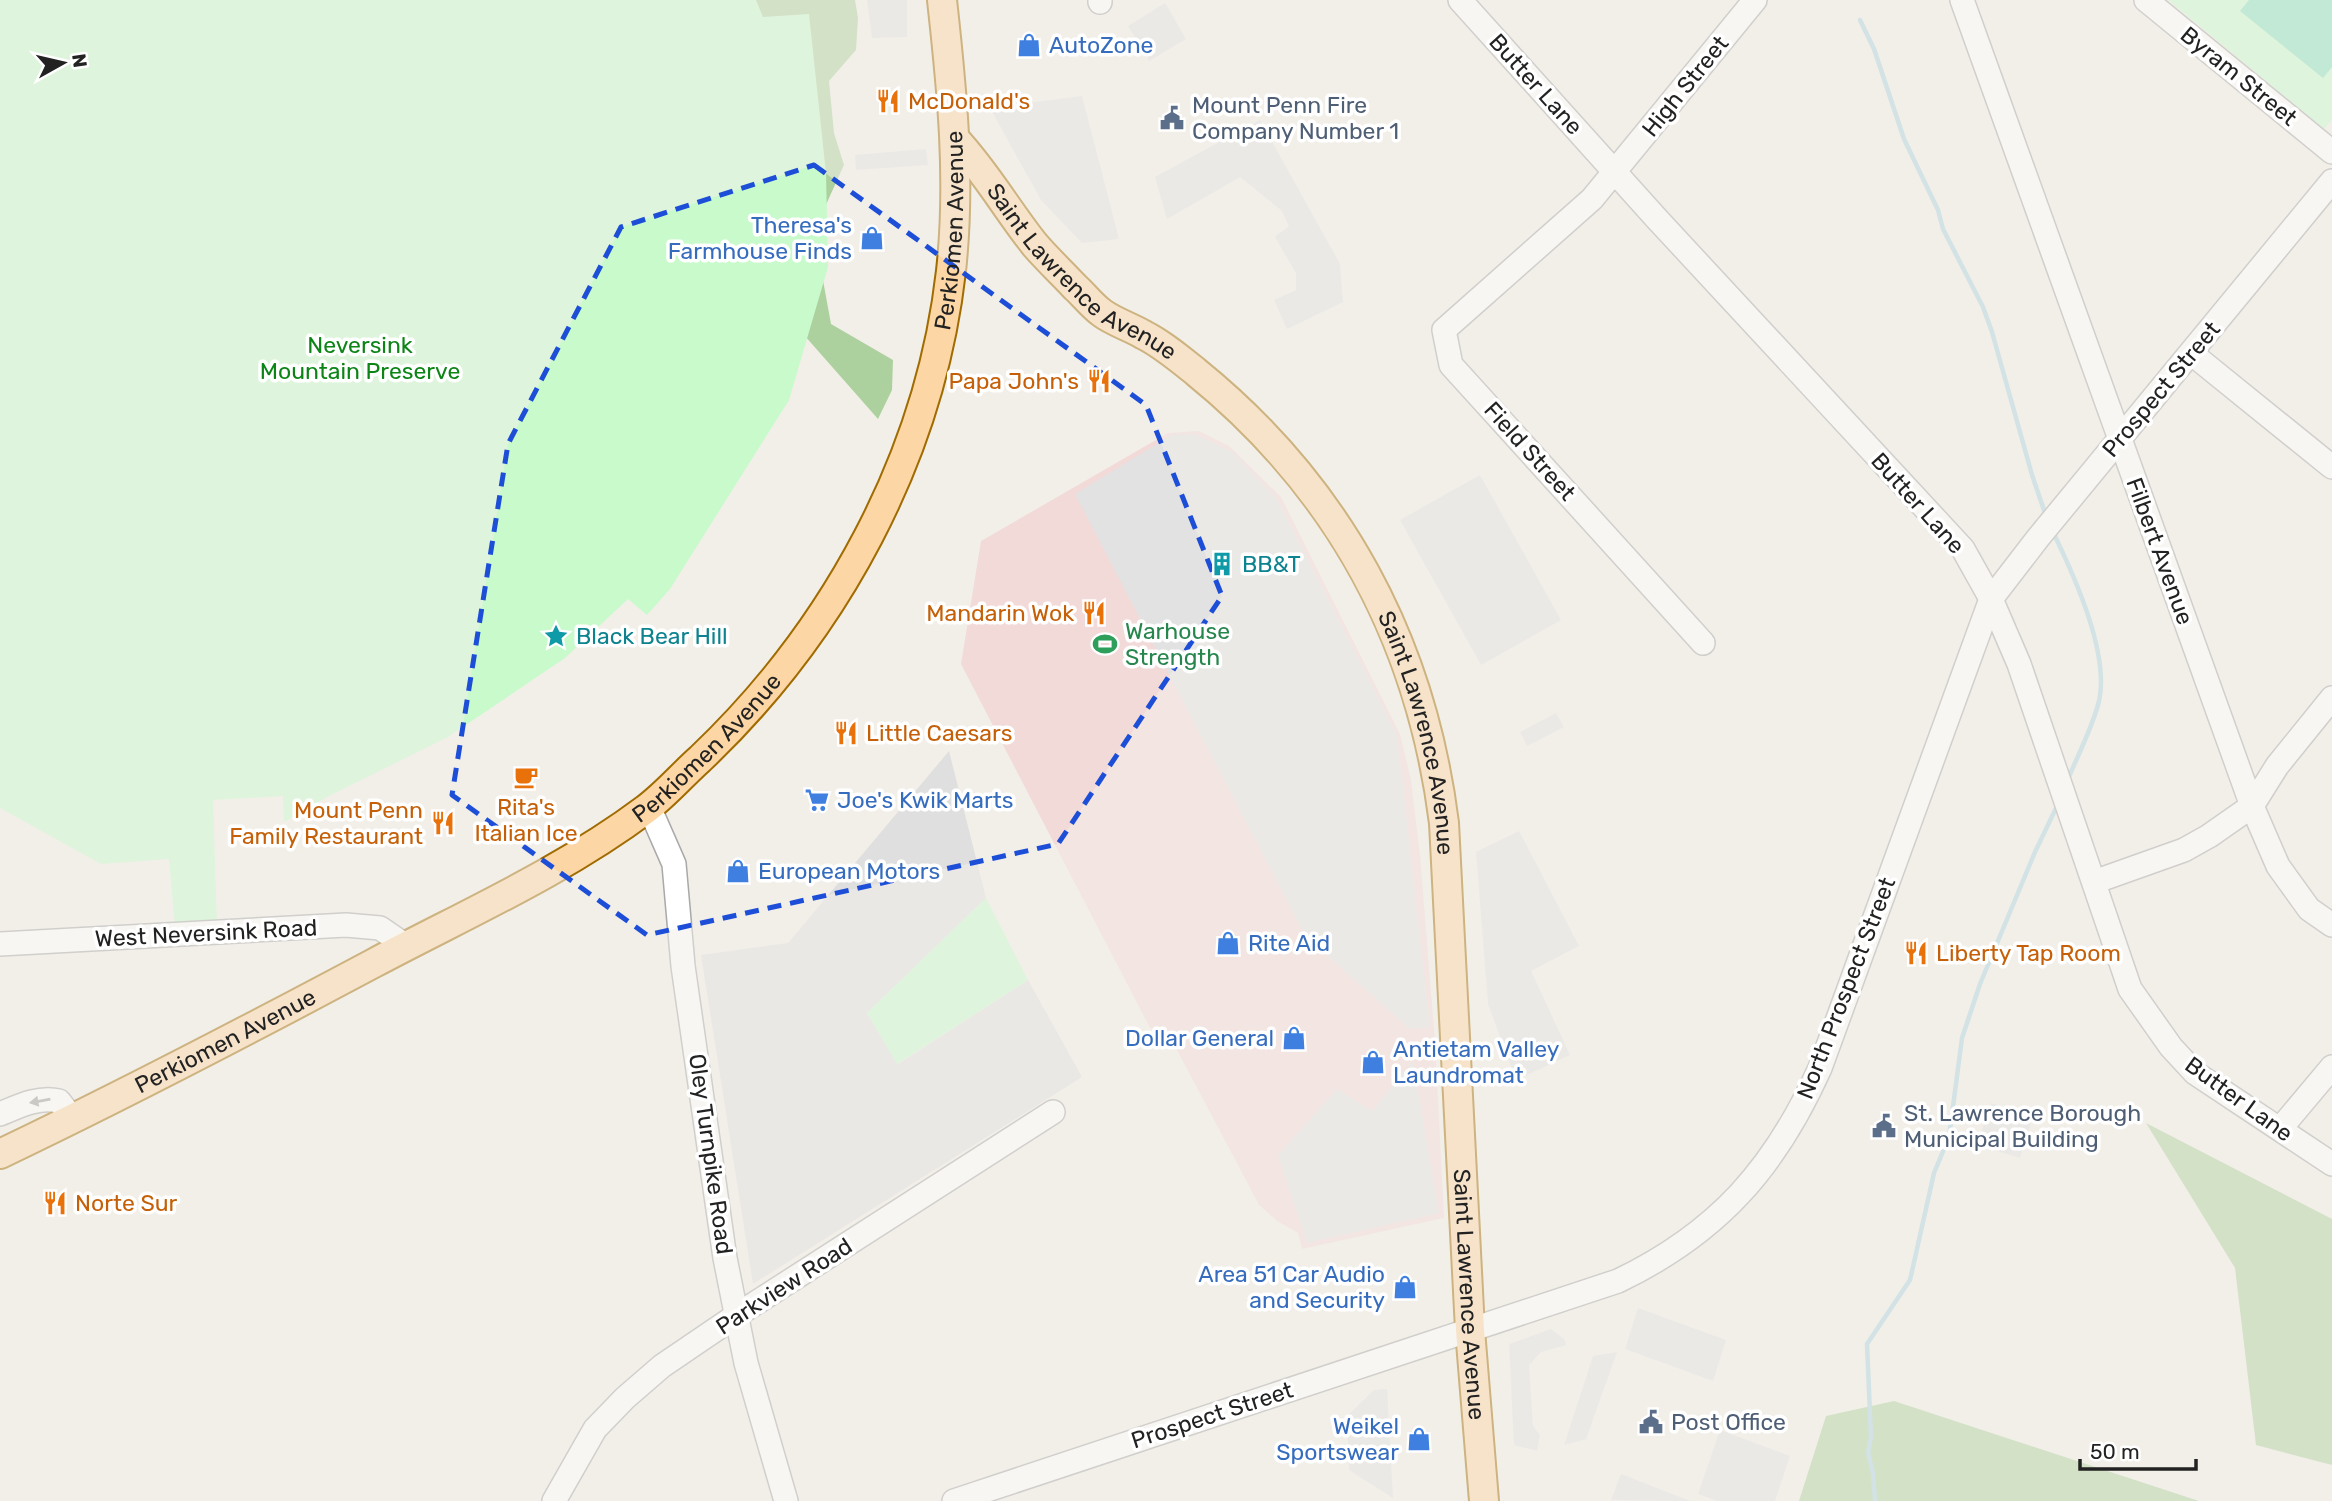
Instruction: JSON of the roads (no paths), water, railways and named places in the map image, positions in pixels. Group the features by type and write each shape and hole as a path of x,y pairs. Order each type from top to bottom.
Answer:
{"main road":[{"name":"Perkiomen Avenue","path":"0,1154 73,1119 547,873 649,807 735,724 786,666 836,596 883,506 918,416 943,316 954,231 955,139 942,0"},
{"name":"Saint Lawrence Avenue","path":"955,139 974,158 1035,244 1102,313 1147,336 1195,372 1247,417 1278,449 1335,523 1361,564 1400,643 1425,718 1444,824 1470,1330 1484,1498"}],"street":[{"name":"Butter Lane","path":"1460,0 1657,219 1963,549 1991,599 2019,664 2130,989 2171,1047 2195,1073 2332,1164"},
{"name":"High Street","path":"1524,261 1592,199 1616,172 1755,0"},
{"name":"Filbert Avenue","path":"1962,0 2252,806 2284,876 2309,909 2332,925"},
{"name":"Byram Street","path":"2146,0 2332,152"},
{"name":"Prospect Street","path":"1991,599 2038,538 2332,181"},
{"name":"Field Street","path":"1524,261 1444,330 1451,365 1703,643"},
{"path":"2191,353 2332,467"},
{"name":"North Prospect Street","path":"1470,1330 1618,1281 1659,1260 1690,1239 1724,1210 1751,1183 1777,1147 1804,1102 1820,1068 1991,599"},
{"path":"2094,882 2183,850 2252,806 2277,766 2332,698"},
{"name":"Oley Turnpike Road","path":"649,807 674,864 683,966 725,1258 750,1381 786,1501"},
{"name":"West Neversink Road","path":"0,944 346,925 380,928 406,946"},
{"path":"2280,1129 2332,1067"},
{"path":"0,1114 41,1099 50,1099 59,1101 73,1119"},
{"name":"Parkview Road","path":"554,1501 595,1429 662,1366 1053,1112"},
{"name":"Prospect Street","path":"954,1501 1470,1330"}],"waterway":[{"path":"1860,20 1874,49 1904,139 1938,210 1943,229 1983,307 2046,516"},
{"path":"2052,530 2088,616 2100,663 2098,705 2068,779"},
{"path":"1875,1501 1868,1453 1871,1437 1867,1344 1910,1280 1934,1173 1949,1137 1962,1038 1980,984 2058,804"}],"place":[{"name":"AutoZone","path":"1029,45"},
{"name":"McDonald's","path":"888,101"},
{"name":"Mount Penn Fire Company Number 1","path":"1172,118"},
{"name":"Theresa's Farmhouse Finds","path":"872,238"},
{"name":"Papa John's","path":"1099,381"},
{"name":"BB&T","path":"1222,564"},
{"name":"Mandarin Wok","path":"1094,613"},
{"name":"Black Bear Hill","path":"556,636"},
{"name":"Warhouse Strength","path":"1105,644"},
{"name":"Little Caesars","path":"846,733"},
{"name":"Rita's Italian Ice","path":"526,777"},
{"name":"Joe's Kwik Marts","path":"817,800"},
{"name":"Mount Penn Family Restaurant","path":"443,823"},
{"name":"European Motors","path":"738,871"},
{"name":"Rite Aid","path":"1228,943"},
{"name":"Liberty Tap Room","path":"1916,953"},
{"name":"Dollar General","path":"1294,1038"},
{"name":"Antietam Valley Laundromat","path":"1373,1062"},
{"name":"St. Lawrence Borough Municipal Building","path":"1884,1126"},
{"name":"Norte Sur","path":"55,1203"},
{"name":"Area 51 Car Audio and Security","path":"1405,1287"},
{"name":"Post Office","path":"1651,1422"},
{"name":"Weikel Sportswear","path":"1419,1439"}],"park label":[{"name":"Neversink Mountain Preserve","path":"360,358"}]}
